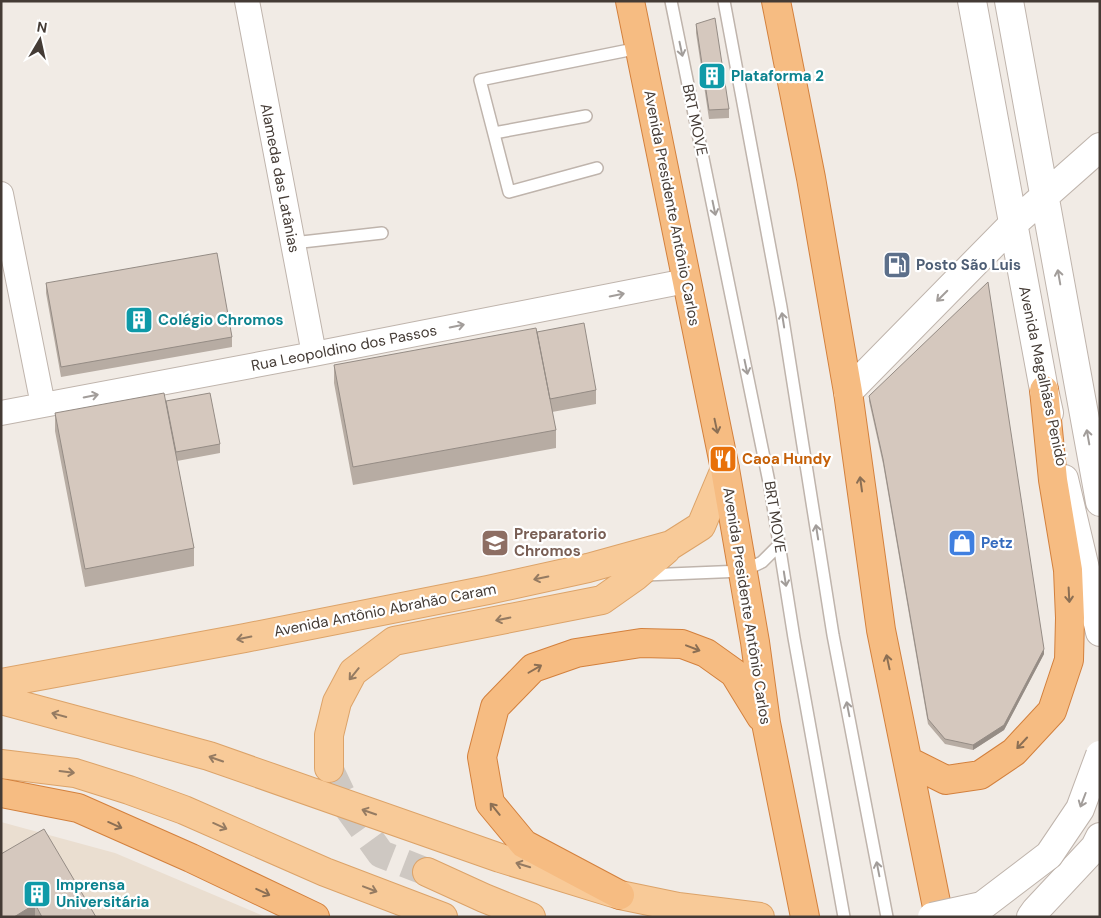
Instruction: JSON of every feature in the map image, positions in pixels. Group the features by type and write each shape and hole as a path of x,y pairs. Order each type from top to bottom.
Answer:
{"highway":[{"name":"Avenida Presidente Antônio Carlos","path":"630,1 725,469 755,642 766,723 804,917"},
{"path":"776,1 811,178 848,392 881,630 939,917"},
{"path":"908,761 946,780 980,776 1014,752 1052,711 1069,660 1070,618 1068,570 1053,480 1044,390"},
{"path":"620,895 524,844 490,803 482,757 495,707 532,668 576,653 641,643 682,644 706,653 734,674 766,723"},
{"path":"1,793 78,808 191,858 315,917"}],"main road":[{"name":"Avenida Antônio Abrahão Caram","path":"1,683 478,592 588,568 671,545 701,526 725,469"},
{"path":"329,768 329,735 337,702 353,672 394,641 602,600 636,576 671,545"},
{"path":"1,700 210,756 500,858 620,895 678,907 753,916"},
{"path":"1,764 75,773 129,790 184,810 325,872 443,917"},
{"path":"427,872 531,917"}],"street":[{"name":"Alameda das Latânias","path":"247,1 314,354"},
{"name":"Avenida Magalhães Penido","path":"972,1 1044,390 1100,632"},
{"name":"Avenida Magalhães Penido","path":"1009,1 1100,502"},
{"path":"848,392 1013,224 1100,147"},
{"path":"1,194 43,405"},
{"name":"Rua Leopoldino dos Passos","path":"1,413 686,281"},
{"path":"932,917 982,906 1049,855 1080,809 1100,755"},
{"path":"1031,917 1095,847 1100,837"}],"lane":[{"name":"BRT MOVE","path":"671,1 770,487 794,638 844,917"},
{"path":"724,1 781,307 833,635 888,917"},
{"path":"597,168 509,192 480,80 639,48"},
{"path":"494,133 586,116"},
{"path":"293,244 382,233"},
{"path":"588,568 636,576 743,571 762,562 779,545"}],"shaded area":[{"path":"1,822 115,853 266,917 1,917"}],"building":[{"name":"Plataforma 2","path":"715,18 729,109 709,110 696,24"},
{"name":"Colégio Chromos","path":"217,253 232,337 61,367 46,283"},
{"name":"Petz","path":"988,282 1044,649 1004,725 973,745 945,739 928,719 883,459 869,396"},
{"path":"584,323 596,390 550,399 537,332"},
{"path":"536,328 556,430 353,467 334,365"},
{"path":"164,393 194,548 85,569 55,413"},
{"path":"210,393 220,444 176,452 166,401"},
{"name":"Imprensa Universitária","path":"44,829 96,917 42,917 35,904 14,917 1,917 1,854"}],"tunnel":[{"path":"329,768 348,808 381,854 427,872"}],"place":[{"name":"Plataforma 2","path":"712,76"},
{"name":"Posto São Luis","path":"897,265"},
{"name":"Colégio Chromos","path":"139,320"},
{"name":"Caoa Hundy","path":"723,459"},
{"name":"Preparatorio Chromos","path":"495,543"},
{"name":"Petz","path":"962,543"},
{"name":"Imprensa Universitária","path":"37,894"}]}
